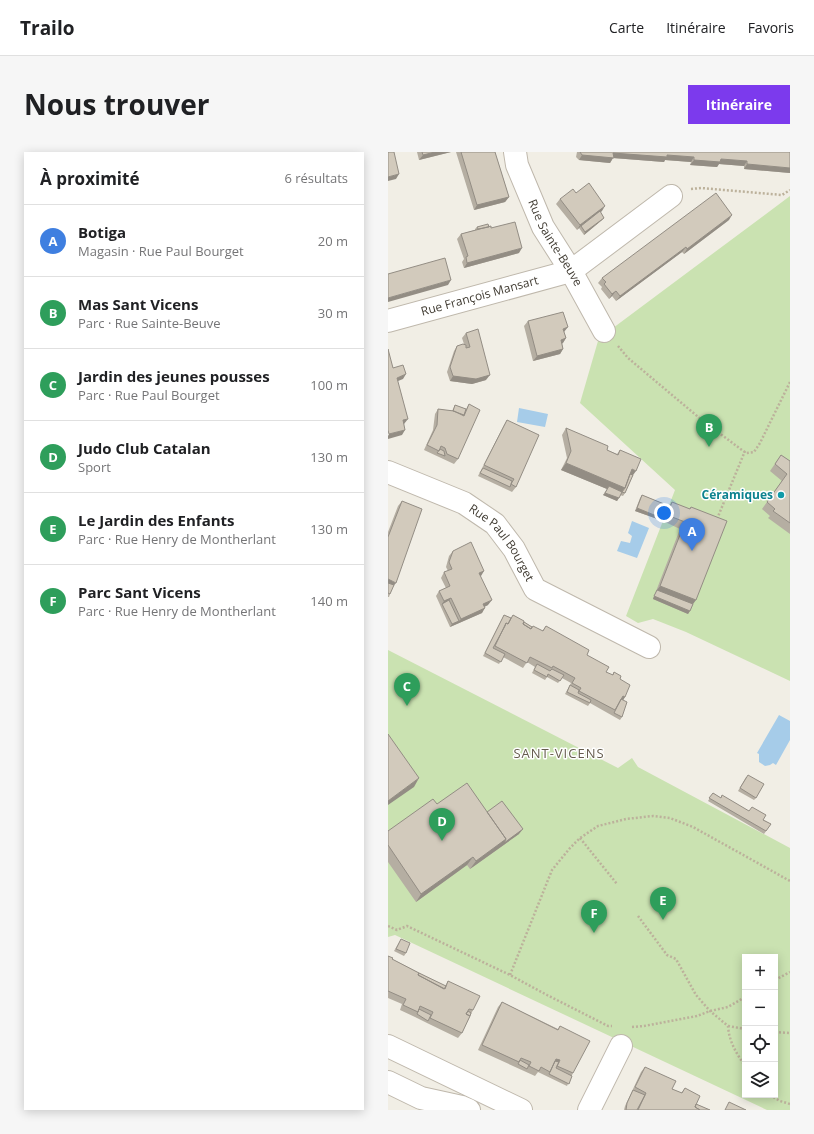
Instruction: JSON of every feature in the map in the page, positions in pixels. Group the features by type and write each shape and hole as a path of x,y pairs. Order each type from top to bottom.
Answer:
{"street":[{"name":"Rue Sainte-Beuve","path":"515,152 517,165 543,227 571,271 604,331"},
{"path":"571,271 671,196"},
{"name":"Rue François Mansart","path":"388,321 571,271"},
{"name":"Rue Paul Bourget","path":"388,472 464,503 495,524 514,549 535,590 649,647"},
{"path":"590,1110 622,1033"},
{"path":"388,1046 520,1110"},
{"path":"388,1082 421,1098 462,1107 469,1110"}],"path":[{"path":"671,196 685,189 701,188 782,195 790,190"},
{"path":"604,331 628,358 703,421 746,453 754,452 760,443 790,382"},
{"path":"714,525 744,451"},
{"path":"510,975 552,870 580,838 598,826 626,819 653,816 670,818 694,827 790,880"},
{"path":"580,838 617,884"},
{"path":"638,916 667,955 676,959 696,995 710,1011 728,1026 742,1028"},
{"path":"388,926 397,930 407,926 510,975 622,1033 644,1026 697,1016 728,1007 742,999"},
{"path":"778,978 790,972"},
{"path":"728,1026 728,1035 742,1062"},
{"path":"778,1032 790,1032"},
{"path":"775,1098 790,1104"}],"green space":[{"path":"790,196 790,681 686,632 653,619 638,623 626,616 675,490 580,403 598,341 613,328"},
{"path":"388,650 618,768 632,758 638,767 790,848 790,1110 767,1110 395,935 388,937"}],"water":[{"path":"519,408 548,414 545,427 517,422"},
{"path":"632,521 649,528 637,558 617,551 621,541 630,543 632,536 628,533"},
{"path":"779,715 790,721 790,740 776,765 773,763 765,766 759,762 759,754 757,753"}],"building":[{"path":"388,152 394,152 399,174 388,177"},
{"path":"422,152 435,152 423,155"},
{"path":"461,152 495,152 509,197 477,205"},
{"path":"580,152 790,152 790,168 747,164 747,161 721,159 720,162 694,160 694,157 667,155 667,157 613,153 614,158 582,155"},
{"path":"589,183 605,206 580,225 560,199 573,189 576,193"},
{"path":"716,193 732,215 620,296 616,291 612,294 604,284 606,282 602,278"},
{"path":"600,211 604,218 585,232 581,226"},
{"path":"515,222 522,248 467,263 466,257 468,256 461,234 491,226 491,228"},
{"path":"488,224 489,227 478,229 477,227"},
{"path":"445,258 451,280 388,298 388,274"},
{"path":"563,312 568,327 563,329 566,338 561,340 563,349 537,356 528,321"},
{"path":"478,329 490,375 476,379 453,376 450,367 457,346 463,344 466,345 466,348 470,347 466,333"},
{"path":"388,349 393,368 403,365 406,374 397,378 408,419 403,420 405,430 389,434 388,430"},
{"path":"469,404 480,410 458,459 447,454 445,448 441,446 439,451 427,445 437,425 438,409 454,411 464,416"},
{"path":"455,405 466,409 464,415 453,411"},
{"path":"507,420 539,435 516,487 511,484 514,479 484,465"},
{"path":"566,428 608,446 607,450 618,455 620,450 641,459 636,471 632,469 625,488 566,463 571,451"},
{"path":"440,449 444,451 445,456 437,453"},
{"name":"Céramiques","path":"781,455 790,461 790,523 773,511 775,509 767,502 787,474 775,464"},
{"path":"483,468 512,481 510,487 480,473"},
{"path":"630,474 633,475 625,493 622,492 625,488"},
{"path":"609,486 622,492 619,498 605,493"},
{"path":"642,495 669,506 664,519 637,508"},
{"path":"402,501 422,509 396,583 388,579 388,537"},
{"path":"672,502 690,509 691,507 727,521 696,600 660,586 685,522 667,515"},
{"path":"471,542 484,571 479,573 492,600 483,604 485,608 461,619 451,598 444,601 439,591 450,586 444,572 452,569 449,562 453,551"},
{"path":"388,583 394,585 390,594 388,593"},
{"path":"657,590 693,604 690,611 654,596"},
{"path":"449,600 459,621 452,624 442,604"},
{"path":"504,615 511,618 508,624 506,623 493,648 505,654 501,662 485,653"},
{"path":"513,615 524,621 523,624 531,629 533,626 543,631 546,626 589,650 587,655 609,667 606,672 613,675 614,672 621,676 620,679 630,685 625,697 623,696 615,710 579,691 581,688 572,683 575,678 553,666 552,668 530,657 527,663 495,646 506,623 508,624"},
{"path":"524,622 532,627 531,629 523,624"},
{"path":"537,664 550,671 552,669 564,675 560,681 548,674 547,677 534,670"},
{"path":"570,685 579,690 578,693 591,700 590,703 567,692"},
{"path":"621,699 627,702 622,717 614,713"},
{"path":"388,734 419,778 388,801"},
{"path":"748,775 764,784 756,798 740,788"},
{"path":"467,783 506,839 476,861 473,857 421,894 388,845 388,831 433,799 437,804"},
{"path":"713,793 721,798 722,795 749,811 752,807 766,815 763,820 771,824 766,831 709,798"},
{"path":"502,801 523,829 504,843 506,839 487,812"},
{"path":"401,939 410,943 406,953 396,949"},
{"path":"388,956 419,973 418,975 445,989 448,981 480,996 473,1010 469,1009 466,1014 470,1016 462,1033 430,1018 433,1012 420,1006 418,1012 403,1005 406,999 388,991"},
{"path":"419,973 446,986 444,989 418,975"},
{"path":"502,1002 558,1030 560,1026 590,1041 573,1073 557,1066 560,1060 556,1059 550,1072 541,1067 539,1071 529,1066 531,1062 521,1058 519,1062 482,1045"},
{"path":"419,1009 431,1015 428,1021 417,1014"},
{"path":"468,1011 471,1013 470,1016 466,1014"},
{"path":"520,1060 529,1065 527,1069 518,1064"},
{"path":"555,1061 559,1062 556,1068 572,1076 569,1084 549,1074"},
{"path":"645,1067 676,1081 672,1089 682,1093 685,1088 700,1096 695,1107 700,1110 638,1110 646,1093 635,1087"},
{"path":"633,1090 645,1095 637,1110 626,1110 627,1103"},
{"path":"729,1102 746,1110 725,1110"},
{"path":"696,1104 710,1110 700,1110 695,1107"}],"place":[{"name":"Mas Sant Vicens","path":"709,447"},
{"name":"Céramiques","path":"781,495"},
{"name":"Botiga","path":"692,551"},
{"name":"Jardin des jeunes pousses","path":"407,706"},
{"name":"Judo Club Catalan","path":"442,841"},
{"name":"Le Jardin des Enfants","path":"663,920"},
{"name":"Parc Sant Vicens","path":"594,933"}],"district":[{"name":"SANT-VICENS","path":"559,753"}]}
